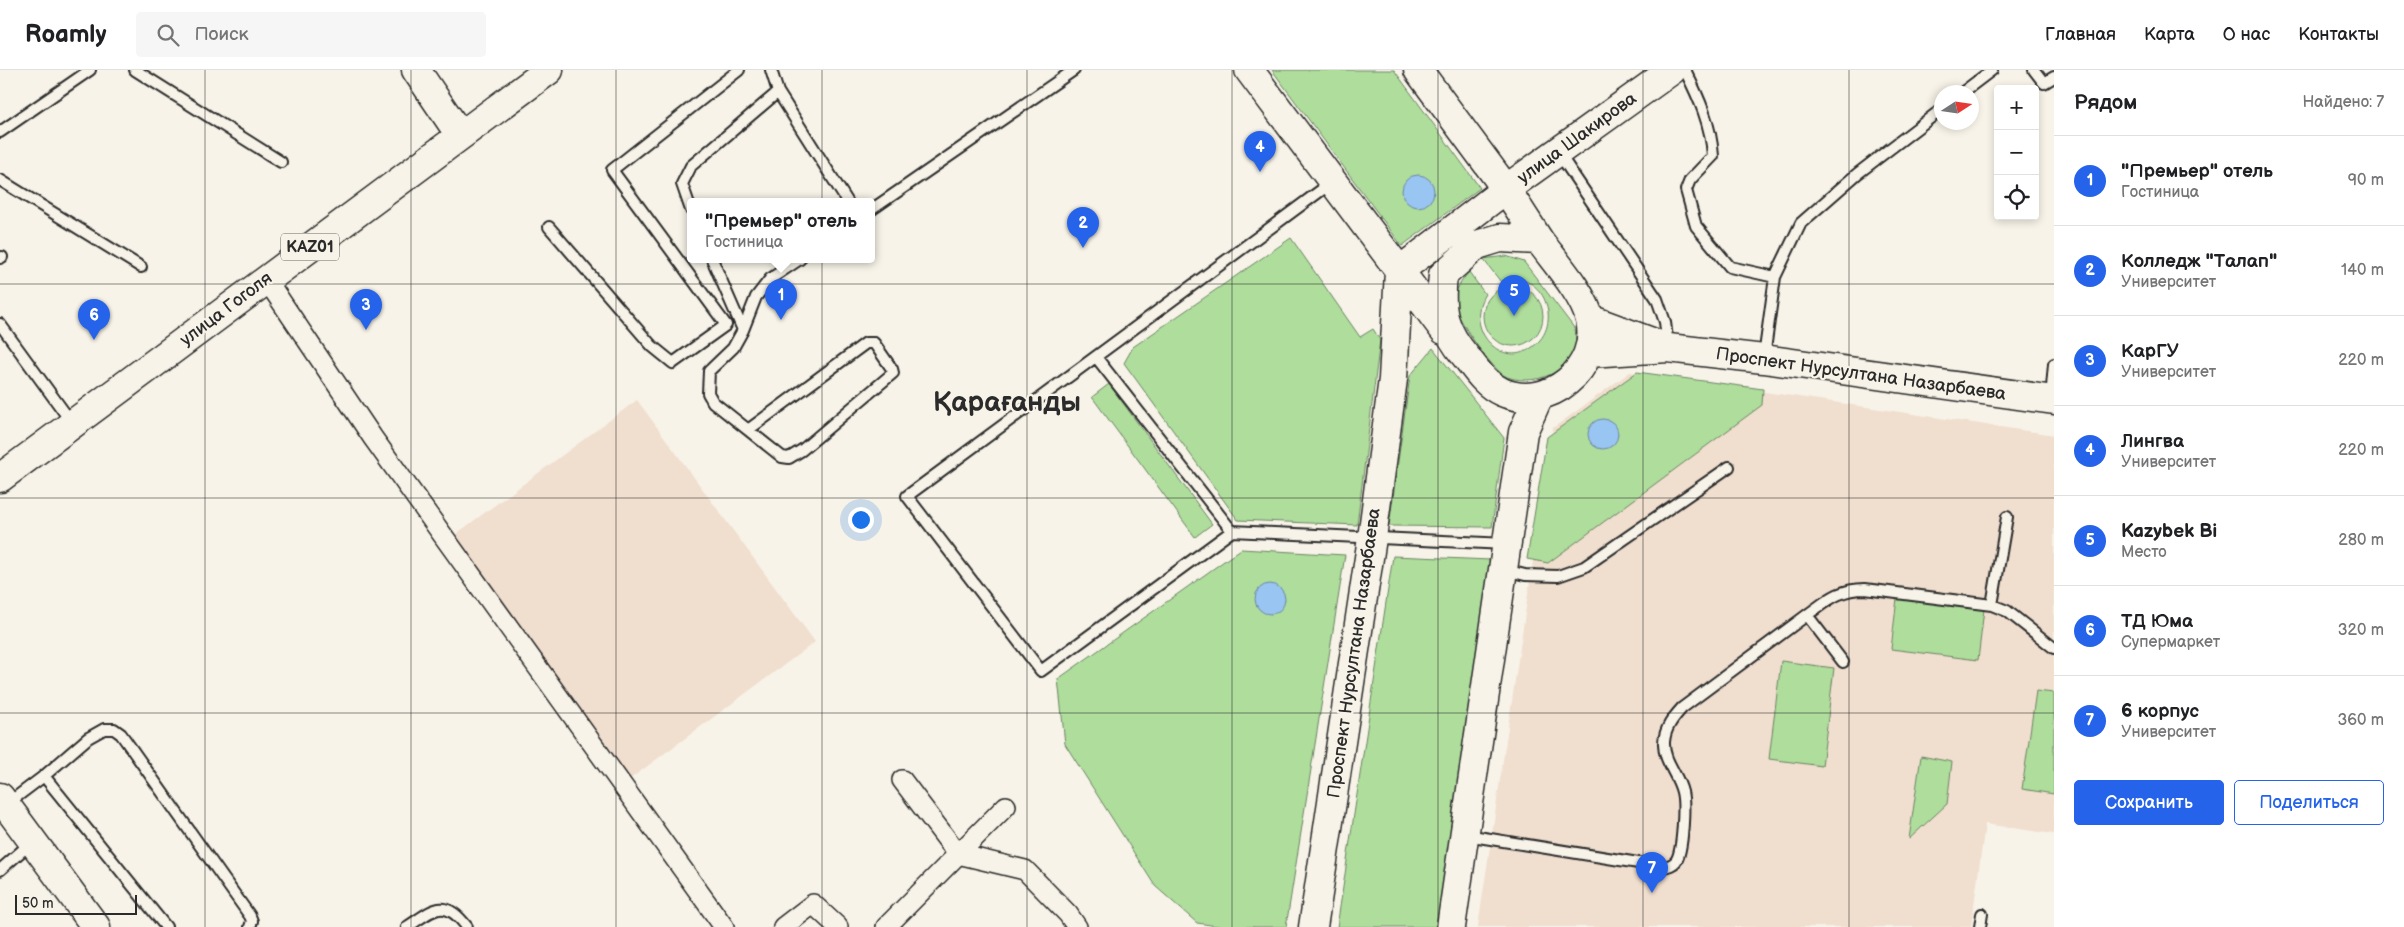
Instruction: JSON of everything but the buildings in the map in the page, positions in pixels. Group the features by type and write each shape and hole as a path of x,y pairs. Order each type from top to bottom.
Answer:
{"main road":[{"path":"416,70 460,135"},
{"name":"улица Гоголя","path":"0,478 548,70"},
{"path":"1249,70 1400,272 1487,384 1503,392 1521,397 1539,396 1556,390 1570,380 1589,354 1592,336 1590,319 1585,304 1506,189 1418,70"},
{"name":"улица Шакирова","path":"1506,189 1669,72"},
{"path":"1400,272 1506,189"},
{"path":"1457,347 1442,317 1440,299 1444,275 1477,245 1500,238 1540,240"},
{"name":"Проспект Нурсултана Назарбаева","path":"1313,927 1372,538 1393,379 1400,272"},
{"name":"Проспект Нурсултана Назарбаева","path":"1393,379 1422,301 1444,275"},
{"name":"Проспект Нурсултана Назарбаева","path":"1590,319 1668,348"},
{"name":"Проспект Нурсултана Назарбаева","path":"1589,354 1668,348 1764,359 2052,400"},
{"path":"1452,927 1523,432 1539,396"},
{"path":"3,801 96,927"}],"street":[{"path":"266,279 373,438 724,927"},
{"path":"902,780 958,854 1025,870 1068,914 1077,927"},
{"path":"886,927 1006,806"},
{"path":"783,927 813,904 838,927"}],"lane":[{"path":"135,70 281,162"},
{"path":"549,227 652,346 673,363 726,325 612,170 740,70"},
{"path":"771,70 778,92 845,198"},
{"path":"875,207 1074,70"},
{"path":"1972,85 1992,70"},
{"path":"2034,70 2044,83 2054,77"},
{"path":"0,132 83,72"},
{"path":"1669,72 1702,106 1711,134 1713,156 1690,180 1686,190 1696,226 1730,267 1776,277"},
{"path":"687,198 682,184 691,166 778,92"},
{"path":"1764,359 1776,277 1801,223 1857,174 1934,115"},
{"path":"1558,151 1657,299 1665,322 1668,348"},
{"path":"0,180 141,267"},
{"path":"1332,182 907,496 1041,671 1232,531 1372,538 1506,557 1525,575 1558,576 1584,567 1729,467"},
{"path":"714,263 743,330"},
{"path":"748,430 866,343 874,343 892,369 890,377 802,450 789,458 782,458 713,402 708,393 709,371 733,348 743,330 756,297 770,280 794,263"},
{"path":"0,324 72,424"},
{"path":"1096,357 1232,531"},
{"path":"2052,400 2054,364"},
{"path":"1992,605 2007,517"},
{"path":"1465,835 1663,867 1672,865 1678,859 1685,810 1682,790 1666,759 1664,741 1670,721 1682,708 1807,615 1836,594 1849,589 1865,589 1992,605 2007,610 2054,648"},
{"path":"1807,615 1843,662"},
{"path":"3,801 44,776 88,738 104,729 114,729 121,734 252,918 250,927"},
{"path":"44,776 166,927"},
{"path":"0,870 33,842"},
{"path":"407,927 435,909 441,908 457,913 466,927"},
{"path":"1980,927 1982,914"}],"shaded area":[{"path":"1630,372 2054,435 2054,834 1985,824 1971,927 1478,927 1553,428"},
{"path":"637,400 815,642 630,779 452,537"}],"green space":[{"path":"1272,70 1394,70 1480,188 1402,246"},
{"path":"1291,238 1360,337 1373,329 1380,340 1357,525 1238,520 1124,363 1133,347"},
{"path":"1506,256 1524,262 1575,329 1576,343 1572,354 1556,372 1544,377 1532,380 1519,380 1507,377 1501,373 1493,366 1467,331 1456,309 1454,302 1455,294 1469,272 1485,294 1480,307 1479,321 1483,333 1490,343 1499,350 1511,354 1523,352 1535,345 1544,334 1548,322 1548,310 1544,298 1537,288 1527,282 1515,279 1501,282 1483,259"},
{"path":"1507,286 1519,286 1530,291 1538,299 1543,310 1541,328 1530,341 1519,346 1507,346 1496,341 1488,333 1483,322 1483,310 1488,299 1496,291"},
{"path":"1433,348 1504,438 1492,527 1389,526 1410,376"},
{"path":"1637,372 1763,389 1762,405 1548,563 1527,559 1547,437"},
{"path":"1109,384 1212,524 1195,537 1092,397"},
{"path":"1241,549 1345,555 1286,927 1224,927 1197,923 1155,886 1065,744 1058,679"},
{"path":"1393,556 1491,560 1438,927 1337,927"},
{"path":"1897,598 1984,609 1978,660 1891,649"},
{"path":"1781,661 1834,668 1822,766 1769,759"},
{"path":"2036,691 2054,693 2054,794 2022,789"},
{"path":"1921,756 1952,762 1947,804 1909,839"}],"water":[{"path":"1418,175 1430,179 1434,191 1430,203 1418,207 1406,203 1402,191 1406,179"},
{"path":"1603,419 1614,423 1618,434 1614,445 1603,449 1592,445 1588,434 1592,423"},
{"path":"1270,584 1280,589 1285,599 1280,609 1270,614 1260,609 1255,599 1260,589"}],"place":[{"name":"Лингва","path":"1260,172"},
{"name":"Колледж \"Талап\"","path":"1083,248"},
{"name":"Kazybek Bi","path":"1514,316"},
{"name":"\"Премьер\" отель","path":"781,320"},
{"name":"КарГУ","path":"366,330"},
{"name":"ТД Юма","path":"94,340"},
{"name":"6 корпус","path":"1652,893"}],"district":[{"name":"Қарағанды","path":"1007,402"}]}
